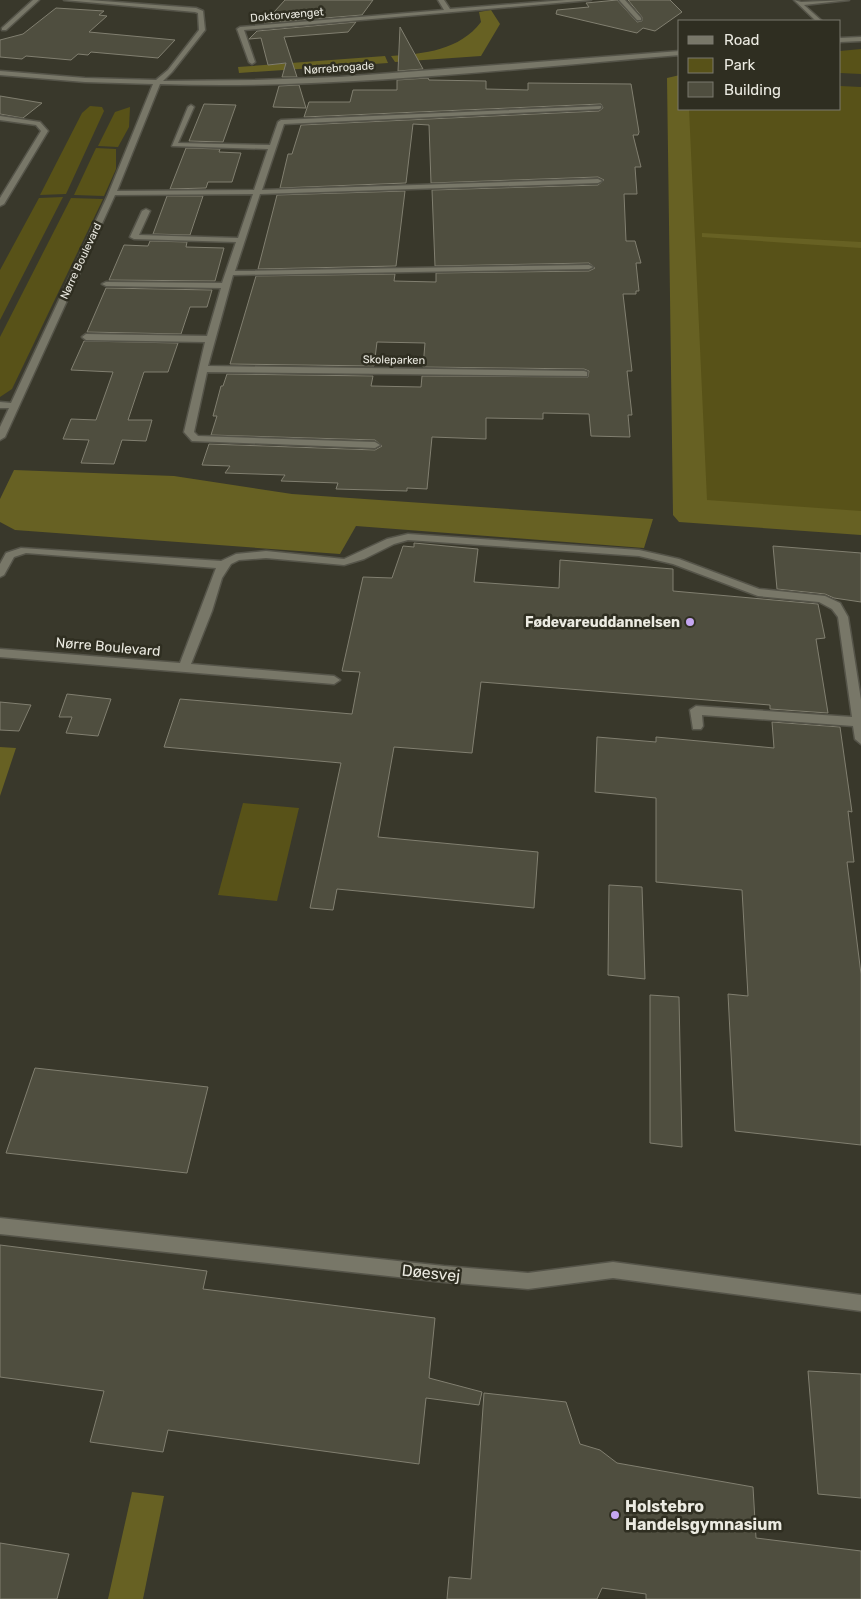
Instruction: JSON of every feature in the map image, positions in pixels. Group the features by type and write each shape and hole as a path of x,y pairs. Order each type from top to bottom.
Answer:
{"street":[{"path":"4,29 36,0"},
{"path":"67,0 196,10 201,12 202,30 170,71 157,83"},
{"path":"440,0 448,11 588,0"},
{"path":"622,0 639,18"},
{"path":"797,2 846,0"},
{"path":"565,1 572,10"},
{"path":"797,2 818,20"},
{"name":"Doktorvænget","path":"252,62 240,29 448,11"},
{"path":"841,40 861,39"},
{"name":"Nørrebrogade","path":"0,73 120,83 280,82 678,52"},
{"name":"Nørre Boulevard","path":"0,438 112,193 157,83"},
{"path":"191,107 174,145 273,147"},
{"path":"375,445 195,439 189,432 210,339 281,122 599,107"},
{"path":"0,118 38,124 45,131 1,200"},
{"path":"112,193 258,192 598,181"},
{"path":"146,211 134,237 242,240"},
{"path":"231,273 589,267"},
{"path":"106,284 227,286"},
{"path":"86,337 210,339"},
{"name":"Skoleparken","path":"203,369 584,374"},
{"path":"0,405 14,406"},
{"path":"184,668 208,610 223,565 235,557 255,554 337,562 350,561 388,540 400,537 490,541 651,555 675,561 758,592 821,599 836,606 843,617 861,739"},
{"path":"0,572 10,555 25,550 223,565"},
{"name":"Nørre Boulevard","path":"0,653 334,680"},
{"path":"697,726 696,710 858,722"},
{"name":"Døesvej","path":"0,1226 444,1274 528,1281 613,1270 861,1303"}],"green space":[{"path":"861,49 861,74 841,73 841,51"},
{"path":"669,79 678,104 678,110 841,110 841,86 861,87 861,530 695,518"},
{"path":"90,106 102,107 104,111 66,194 40,195 82,113"},
{"path":"130,107 129,127 118,147 98,146 115,112"},
{"path":"96,148 116,149 116,169 104,196 74,195"},
{"path":"63,197 0,320 0,270 39,198"},
{"path":"71,198 103,199 12,389 0,397 0,337"},
{"path":"243,803 299,808 277,901 218,895"}],"shaded area":[{"path":"491,10 500,24 481,56 395,62 391,56 428,52 452,45 463,39 481,22 479,12"},
{"path":"385,56 388,63 239,73 238,67"},
{"path":"678,75 678,110 689,110 707,500 861,511 861,535 679,522 673,515 667,78"},
{"path":"702,233 861,242 861,248 702,237"},
{"path":"14,470 174,476 292,494 653,519 644,548 356,526 340,554 15,530 0,522 0,499"},
{"path":"0,747 16,748 0,796"},
{"path":"132,1492 164,1496 143,1599 108,1599"}],"building":[{"path":"285,0 373,0 362,15 264,23"},
{"path":"617,0 637,22 642,21 642,17 628,0 670,0 682,12 655,31 643,28 637,33 556,14 557,10 589,7 586,3"},
{"path":"56,8 104,11 99,15 107,16 89,32 175,40 158,58 91,52 88,55 78,54 71,60 26,56 22,59 0,57 0,40 23,34"},
{"path":"356,22 348,32 284,37 297,77 282,77 286,63 268,65 261,38 249,39 257,31"},
{"path":"400,27 423,69 398,71"},
{"path":"428,78 429,80 486,81 486,89 528,90 528,83 631,84 639,132 638,135 633,135 641,167 635,167 637,194 624,194 626,241 635,241 641,263 636,263 639,291 636,291 636,294 623,294 632,371 627,371 632,415 628,415 630,437 591,436 589,414 543,413 543,419 486,418 486,439 432,437 427,489 407,488 407,491 336,489 338,483 281,481 285,475 225,473 230,466 202,465 209,444 375,450 382,446 375,440 211,435 217,416 213,416 221,386 223,386 227,374 373,376 371,386 421,387 422,376 588,377 589,371 584,369 423,367 425,343 377,342 374,366 230,364 256,276 395,274 394,281 436,282 436,273 589,271 595,268 589,263 435,266 432,190 598,185 604,180 598,177 431,183 429,125 413,124 406,183 280,188 288,154 292,154 301,125 599,111 603,108 601,104 304,117 309,102 350,102 353,90 397,90 397,80"},
{"path":"299,85 306,108 273,107 279,86"},
{"path":"0,96 42,103 23,118 0,114"},
{"path":"204,104 236,105 223,142 189,141"},
{"path":"186,148 220,149 219,152 241,153 232,182 208,182 206,188 170,189"},
{"path":"405,191 396,266 258,269 277,195"},
{"path":"167,196 203,196 190,235 153,234"},
{"path":"150,241 187,242 186,247 224,248 215,281 109,280 124,245 148,246"},
{"path":"106,288 212,290 207,307 190,307 181,334 87,332"},
{"path":"84,341 178,343 168,372 144,372 128,420 152,420 146,441 122,440 114,464 81,463 89,440 63,439 71,419 96,420 113,372 71,370"},
{"path":"414,543 478,549 474,582 559,588 560,560 673,569 673,591 818,604 825,638 816,639 828,713 770,709 770,705 481,682 472,753 394,747 378,837 538,852 534,908 337,889 333,910 310,908 341,763 164,747 180,699 352,714 360,672 342,671 363,577 392,578 403,546 414,547"},
{"path":"773,546 861,553 861,602 834,598 825,594 777,589"},
{"path":"67,694 111,699 98,736 66,733 72,717 59,717"},
{"path":"0,702 31,705 19,731 0,730"},
{"path":"772,722 840,727 852,812 848,811 854,862 847,862 861,974 861,1145 735,1131 728,994 748,996 742,890 656,882 656,798 595,792 597,737 656,742 656,737 774,748"},
{"path":"609,885 642,887 645,979 608,975"},
{"path":"650,995 679,997 682,1147 650,1143"},
{"path":"35,1068 208,1087 187,1173 6,1153"},
{"path":"0,1245 207,1271 203,1289 435,1318 429,1378 482,1392 479,1405 426,1398 419,1464 168,1430 163,1452 90,1442 104,1391 0,1377"},
{"name":"Holstebro Handelsgymnasium","path":"808,1371 861,1374 861,1498 818,1494"},
{"name":"Holstebro Handelsgymnasium","path":"484,1393 566,1402 580,1444 600,1450 617,1463 753,1487 756,1538 861,1551 861,1599 646,1599 646,1594 602,1588 597,1599 447,1599 449,1577 471,1579"},
{"path":"0,1543 69,1554 57,1599 0,1599"}],"place":[{"name":"Fødevareuddannelsen","path":"690,622"},
{"name":"Holstebro Handelsgymnasium","path":"615,1515"}]}
